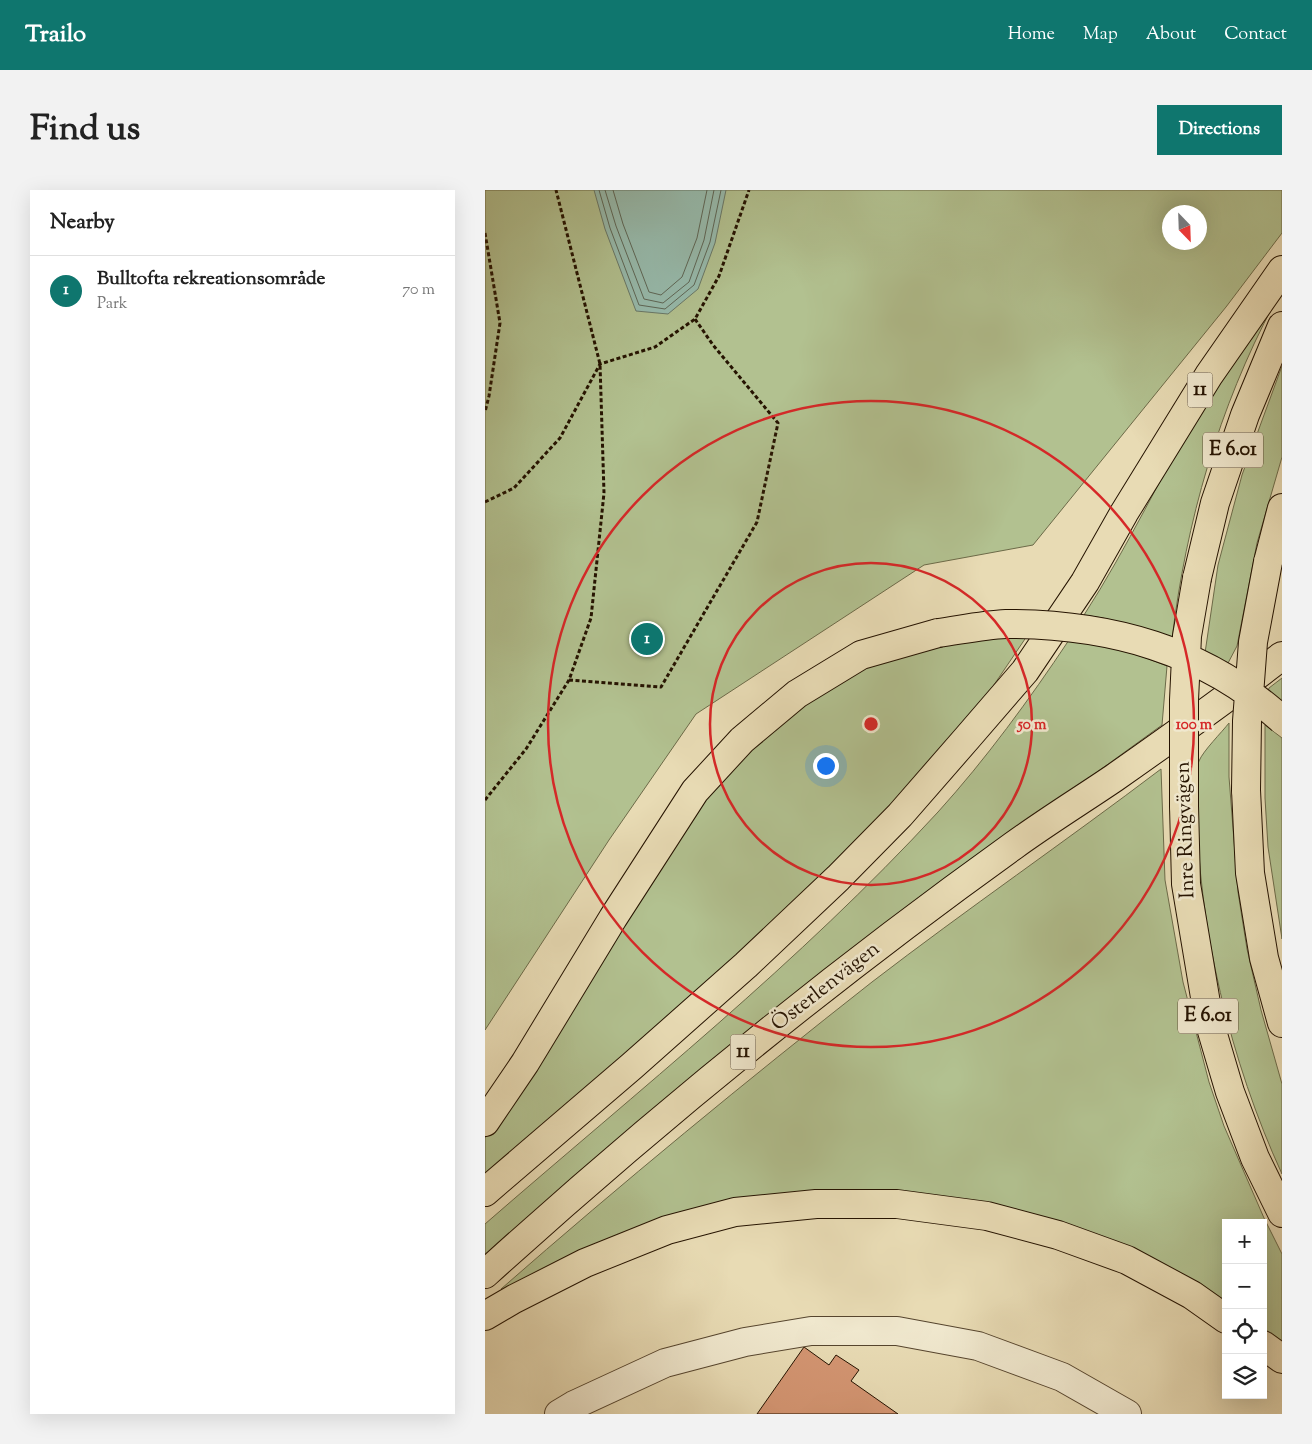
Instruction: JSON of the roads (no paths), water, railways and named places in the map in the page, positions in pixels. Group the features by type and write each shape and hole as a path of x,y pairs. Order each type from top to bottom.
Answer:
{"highway":[{"name":"11","path":"485,1192 746,965 900,815 968,737 1025,671 1085,582 1124,513 1209,375 1282,270"},
{"name":"Inre Ringvägen","path":"1282,326 1268,356 1239,432 1215,503 1197,578 1187,636 1183,806 1186,884 1209,1021 1230,1092 1255,1158 1282,1213"},
{"path":"1282,508 1268,562 1253,642 1247,721 1246,790 1250,873 1264,958 1282,1023"},
{"path":"485,1122 525,1063 613,918 695,791 741,740 797,694 861,655 938,633 1004,624 1080,628 1133,638 1191,660 1228,678 1264,704 1282,720"},
{"name":"Österlenvägen","path":"485,1274 655,1125 774,1027 891,936 1013,845 1222,702 1282,656"},
{"path":"485,1316 585,1263 675,1228 735,1212 816,1204 897,1204 987,1216 1058,1235 1127,1260 1192,1295 1222,1316"},
{"path":"1267,1348 1282,1359"}],"lane":[{"path":"559,1414 574,1405 665,1363 745,1342 811,1331 897,1331 987,1349 1062,1377 1127,1414"}],"water":[{"path":"594,190 726,190 715,243 698,289 668,314 636,311 605,229"}],"place":[{"name":"Bulltofta rekreationsområde","path":"647,639"}]}
